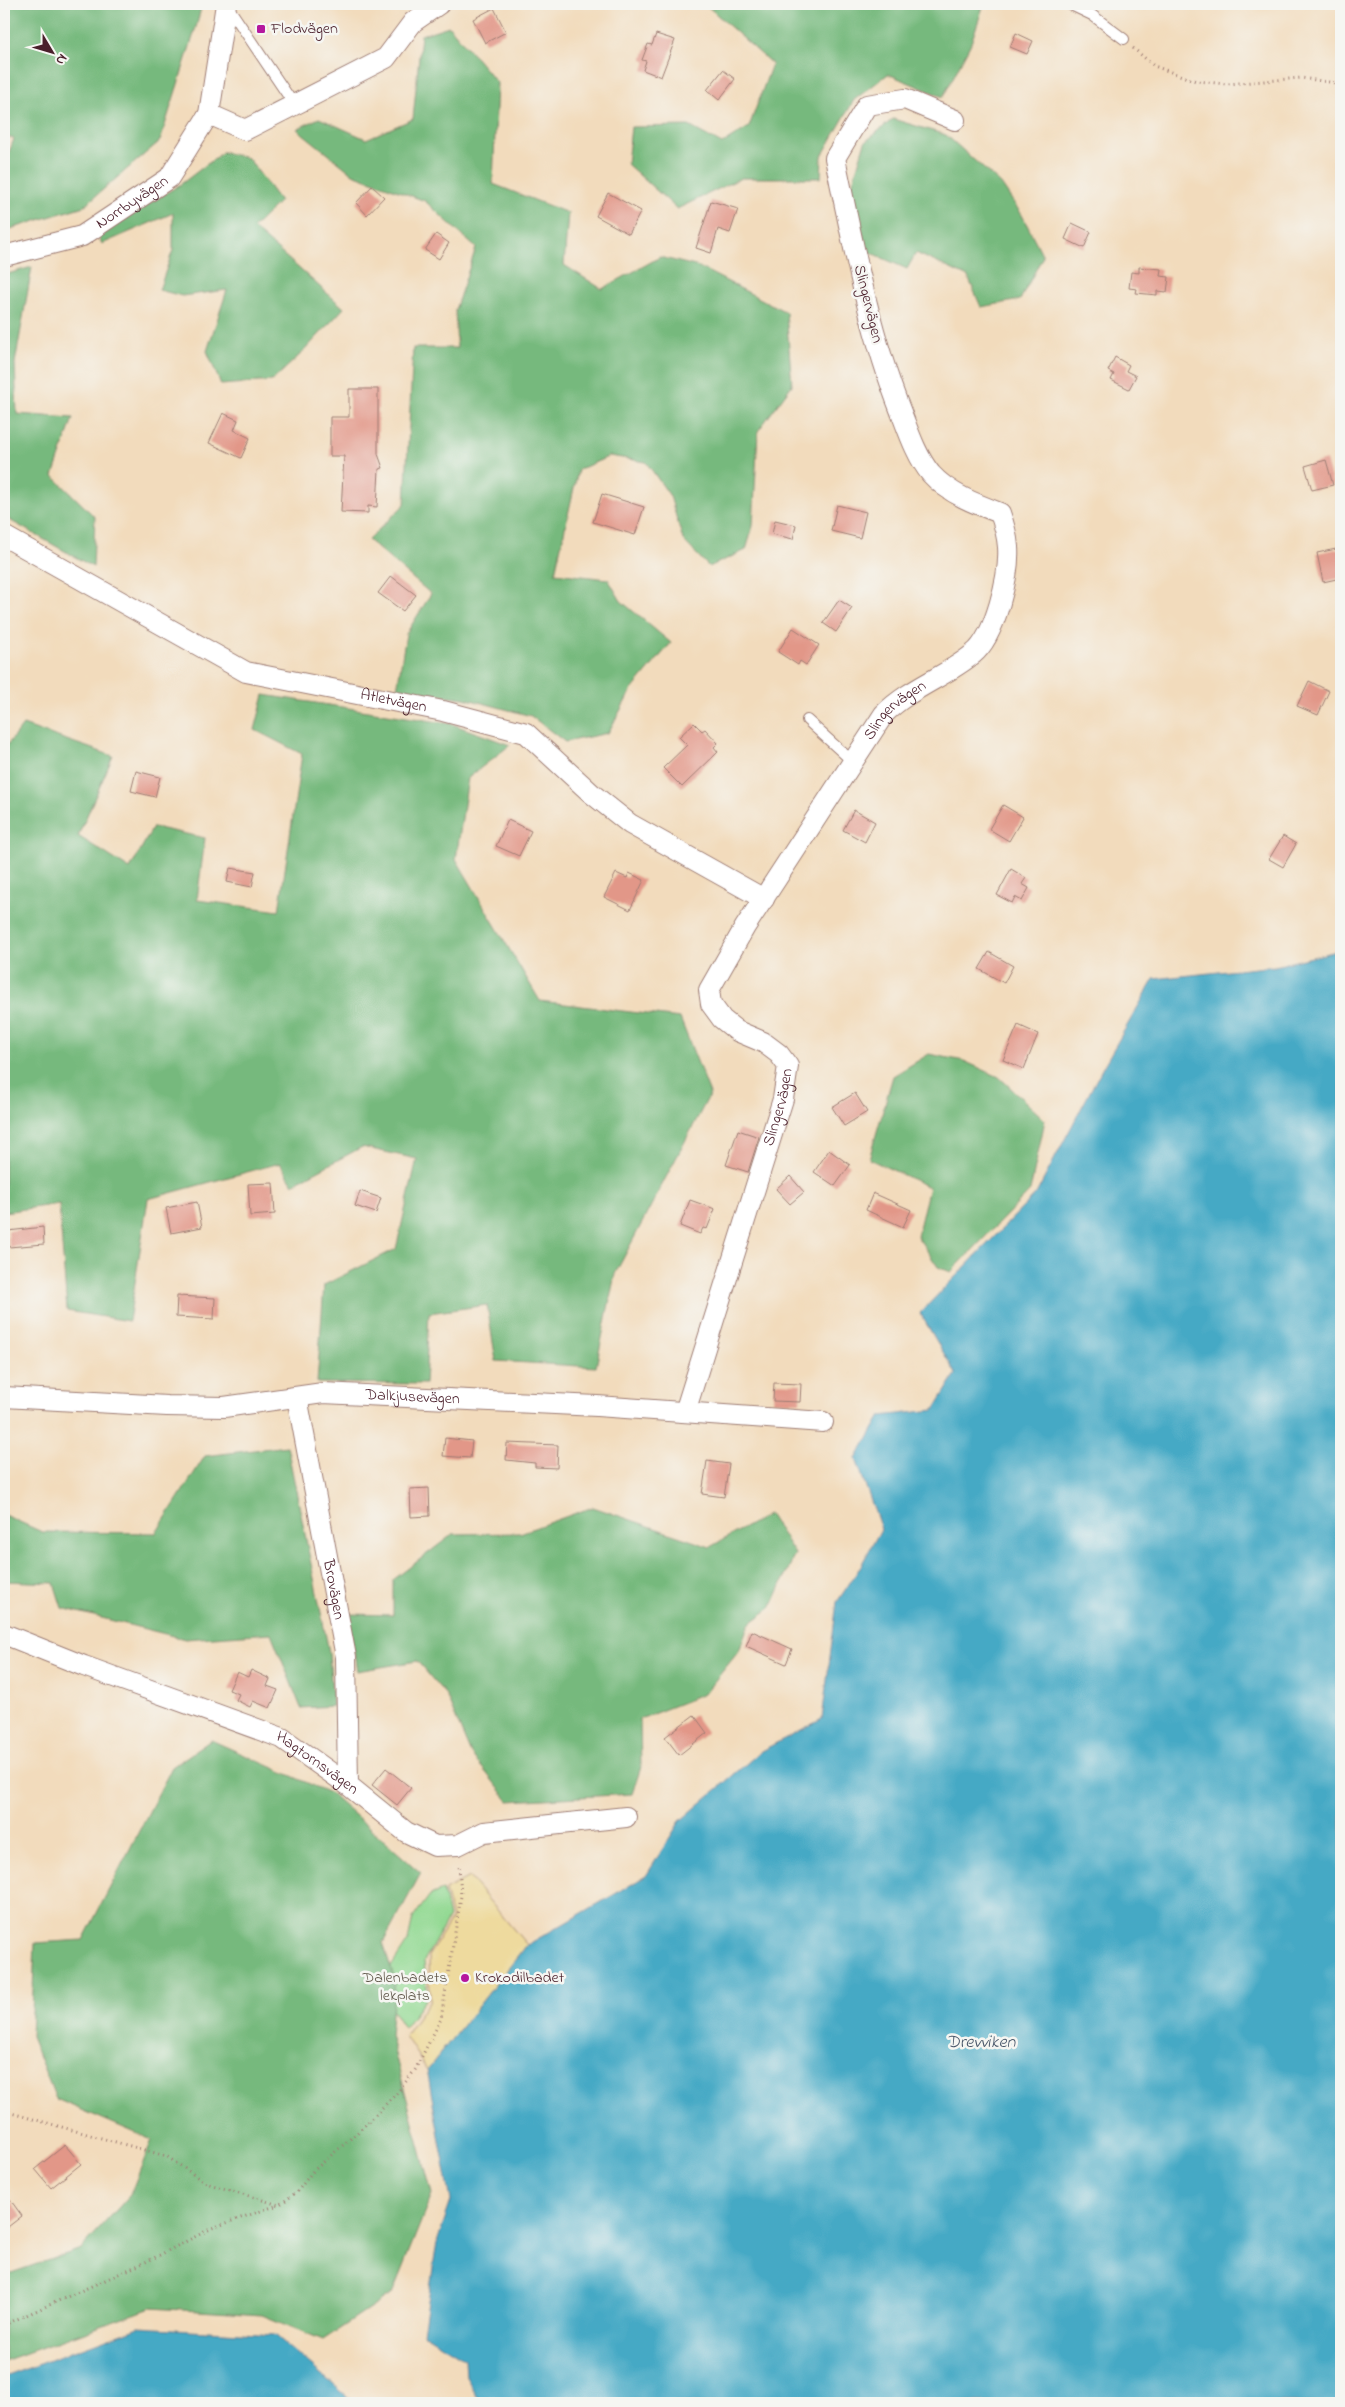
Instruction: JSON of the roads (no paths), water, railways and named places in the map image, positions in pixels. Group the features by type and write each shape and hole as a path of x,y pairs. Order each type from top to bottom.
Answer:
{"street":[{"name":"Norrbyvägen","path":"4,256 82,236 169,178 209,114 226,4"},
{"path":"209,114 245,130 386,58 413,22 439,4"},
{"name":"Slingervägen","path":"685,1412 784,1099 788,1066 779,1054 763,1042 737,1031 722,1019 711,1004 709,990 764,899 884,714 899,699 953,670 976,652 990,629 999,607 1006,571 1008,548 1006,528 1000,513 959,496 932,475 909,432 883,367 835,158 867,105 905,99 955,120"},
{"name":"Atletvägen","path":"4,536 246,672 443,711 526,733 591,793 630,824 764,899"},
{"name":"Dalkjusevägen","path":"4,1396 158,1406 224,1407 323,1393 685,1412 823,1422"},
{"name":"Brovägen","path":"297,1397 346,1657 348,1785"},
{"name":"Hagtornsvägen","path":"4,1634 84,1666 282,1738 348,1785 406,1832 435,1846 458,1845 484,1832 626,1818"}],"lane":[{"path":"226,4 295,106"},
{"path":"1069,4 1092,15 1124,39"},
{"path":"808,720 852,761"}],"water":[{"name":"Drevviken","path":"1341,950 1341,2403 477,2403 480,2401 466,2378 465,2359 423,2333 437,2242 451,2201 427,2070 527,1945 646,1876 680,1821 761,1751 822,1719 837,1602 859,1569 881,1529 856,1459 881,1416 934,1410 956,1374 920,1313 1036,1194 1103,1067 1154,979 1275,966"},
{"path":"139,2327 275,2335 355,2403 4,2403 4,2377"}],"place":[{"name":"Flodvägen","path":"261,29"},
{"name":"Krokodilbadet","path":"465,1978"}],"park label":[{"name":"Dalenbadets lekplats","path":"405,1987"}]}
